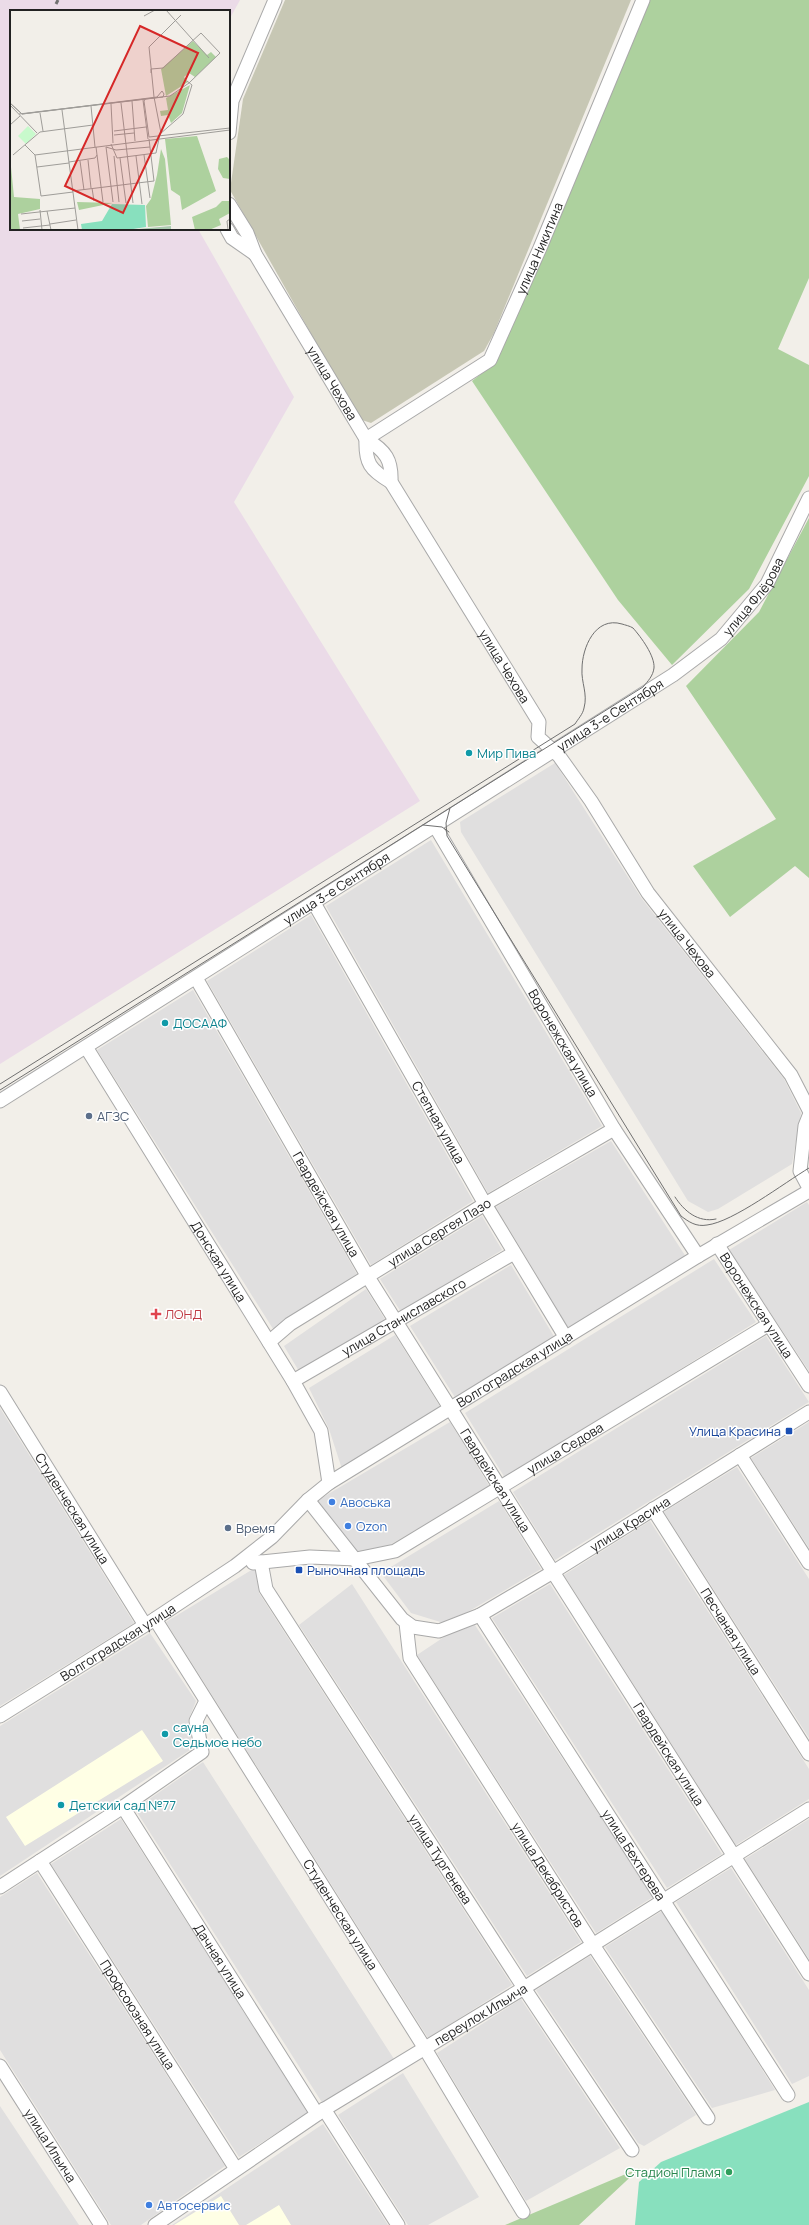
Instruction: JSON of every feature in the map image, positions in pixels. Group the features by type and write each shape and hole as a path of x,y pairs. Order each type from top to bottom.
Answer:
{"street":[{"path":"230,122 232,101 275,0"},
{"name":"улица Никитина","path":"366,439 490,360 540,248 643,0"},
{"name":"улица Чехова","path":"230,206 248,233 255,254 366,439 380,447 391,465 391,482 539,722 538,737 551,750 560,756 591,801 648,893 791,1075 809,1110"},
{"path":"228,230 232,238 255,254"},
{"name":"улица Флёрова","path":"673,675 721,639 767,584 809,498"},
{"name":"улица 3-е Сентября","path":"0,1101 435,826 551,750 673,675"},
{"name":"Воронежская улица","path":"435,826 614,1129 698,1256"},
{"name":"Степная улица","path":"314,903 485,1204 566,1338"},
{"name":"Гвардейская улица","path":"196,978 368,1276 553,1572 809,1974"},
{"name":"Донская улица","path":"86,1047 293,1381 321,1431 329,1484"},
{"path":"809,1116 805,1126 800,1171 809,1188"},
{"name":"улица Сергея Лазо","path":"269,1342 290,1324 485,1204 614,1129"},
{"name":"Волгоградская улица","path":"0,1716 150,1622 235,1566 272,1537 308,1500 329,1484 717,1244 809,1191"},
{"name":"Воронежская улица","path":"717,1244 768,1325 809,1386"},
{"name":"улица Станиславского","path":"293,1381 514,1253"},
{"name":"улица Седова","path":"356,1559 395,1552 768,1325"},
{"name":"Студенческая улица","path":"0,1392 150,1622 206,1701 424,2047 523,2212"},
{"name":"улица Красина","path":"406,1623 425,1630 447,1629 480,1615 553,1572 809,1412"},
{"path":"740,1455 809,1563"},
{"path":"308,1500 406,1623"},
{"name":"Песчаная улица","path":"653,1509 809,1754"},
{"name":"Волгоградская улица","path":"235,1566 310,1557 356,1559"},
{"name":"улица Тургенева","path":"261,1562 266,1589 524,1988 632,2150"},
{"name":"улица Бехтерева","path":"480,1615 788,2095"},
{"name":"улица Декабристов","path":"406,1623 410,1658 593,1944 708,2118"},
{"path":"0,1887 123,1807 202,1752 196,1721 206,1701"},
{"name":"Дачная улица","path":"123,1807 321,2111 398,2225"},
{"name":"переулок Ильича","path":"155,2225 321,2111 424,2047 524,1988 809,1809"},
{"name":"Профсоюзная улица","path":"40,1861 236,2169"},
{"name":"улица Ильича","path":"0,2066 101,2225"}],"shaded area":[{"path":"0,0 240,0 230,18 230,10 10,10 10,230 199,230 294,397 234,502 420,801 0,1064"},
{"path":"285,0 631,0 494,333 484,351 371,423 362,420 354,410 230,190 243,99"},
{"path":"555,763 642,899 784,1079 801,1113 792,1164 718,1209 708,1212 688,1201 461,832 460,822"},
{"path":"431,840 602,1126 488,1193 326,906"},
{"path":"311,915 473,1201 371,1265 207,981"},
{"path":"193,990 357,1274 275,1332 97,1050"},
{"path":"611,1141 686,1257 569,1329 496,1207"},
{"path":"807,1202 809,1205 809,1371 729,1250"},
{"path":"482,1216 502,1250 401,1312 380,1279"},
{"path":"714,1259 756,1322 505,1478 465,1413"},
{"path":"511,1265 555,1338 456,1399 410,1326"},
{"path":"366,1289 386,1321 300,1373 284,1346"},
{"path":"395,1335 441,1408 342,1469 329,1429 309,1388"},
{"path":"766,1336 809,1402 555,1560 513,1492"},
{"path":"0,1408 134,1623 0,1706"},
{"path":"450,1422 490,1487 360,1562 313,1503"},
{"path":"809,1422 809,1548 751,1458"},
{"path":"737,1467 809,1579 809,1738 664,1512"},
{"path":"499,1501 541,1569 447,1624 411,1613 381,1573"},
{"path":"650,1521 809,1769 809,1799 736,1845 564,1575"},
{"path":"258,1566 259,1593 512,1985 428,2038 166,1622"},
{"path":"352,1584 581,1942 527,1976 299,1625"},
{"path":"550,1584 722,1854 667,1888 492,1618"},
{"path":"471,1619 653,1897 596,1933 417,1655"},
{"path":"150,1633 196,1701 188,1721 193,1748 0,1876 0,1726"},
{"path":"142,1730 163,1761 25,1846 6,1817"},
{"path":"203,1762 394,2059 323,2104 135,1809"},
{"path":"121,1819 308,2113 239,2157 51,1864"},
{"path":"809,1819 809,1959 745,1859"},
{"path":"731,1868 809,1990 809,2076 792,2084 676,1902"},
{"path":"37,1873 225,2166 141,2225 111,2225 0,2050 0,1897"},
{"path":"662,1911 775,2090 712,2108 605,1947"},
{"path":"590,1956 696,2115 644,2146 638,2143 536,1990"},
{"path":"521,1999 620,2148 526,2201 437,2053"},
{"path":"403,2073 479,2197 428,2225 408,2225 338,2115"},
{"path":"0,2106 79,2225 0,2225"},
{"path":"323,2124 388,2225 172,2225"},
{"path":"221,2196 239,2225 174,2225"},
{"path":"279,2205 291,2225 246,2225"}],"green space":[{"path":"648,0 809,0 809,278 778,349 809,365 809,476 749,589 672,665 618,600 472,381 495,363"},
{"path":"809,518 809,878 795,866 730,917 693,866 776,819 686,686 759,612"},
{"name":"Стадион Пламя","path":"809,2102 809,2225 635,2225 639,2182 661,2162"},
{"path":"640,2168 579,2225 505,2225"}],"tram line":[{"path":"0,1084 575,724 583,712 585,703 582,674 584,652 597,629 604,625 613,623 622,624 633,628 643,641 650,652 654,663 651,676 643,687 0,1090"},
{"path":"450,808 446,823 447,836 681,1216 696,1225 707,1225 718,1222 744,1210 809,1168"},
{"path":"423,825 442,827 449,832"},
{"path":"675,1197 692,1215 703,1219 716,1219"}],"railway":[{"path":"56,4 58,0"}],"place":[{"name":"Мир Пива","path":"469,753"},
{"name":"ДОСААФ","path":"165,1023"},
{"name":"АГЗС","path":"89,1116"},
{"name":"ЛОНД","path":"156,1314"},
{"name":"Улица Красина","path":"789,1431"},
{"name":"Авоська","path":"332,1502"},
{"name":"Ozon","path":"348,1526"},
{"name":"Время","path":"228,1528"},
{"name":"Рыночная площадь","path":"299,1570"},
{"name":"сауна Седьмое небо","path":"165,1734"},
{"name":"Детский сад №77","path":"61,1805"},
{"name":"Стадион Пламя","path":"729,2172"},
{"name":"Автосервис","path":"149,2205"}]}
